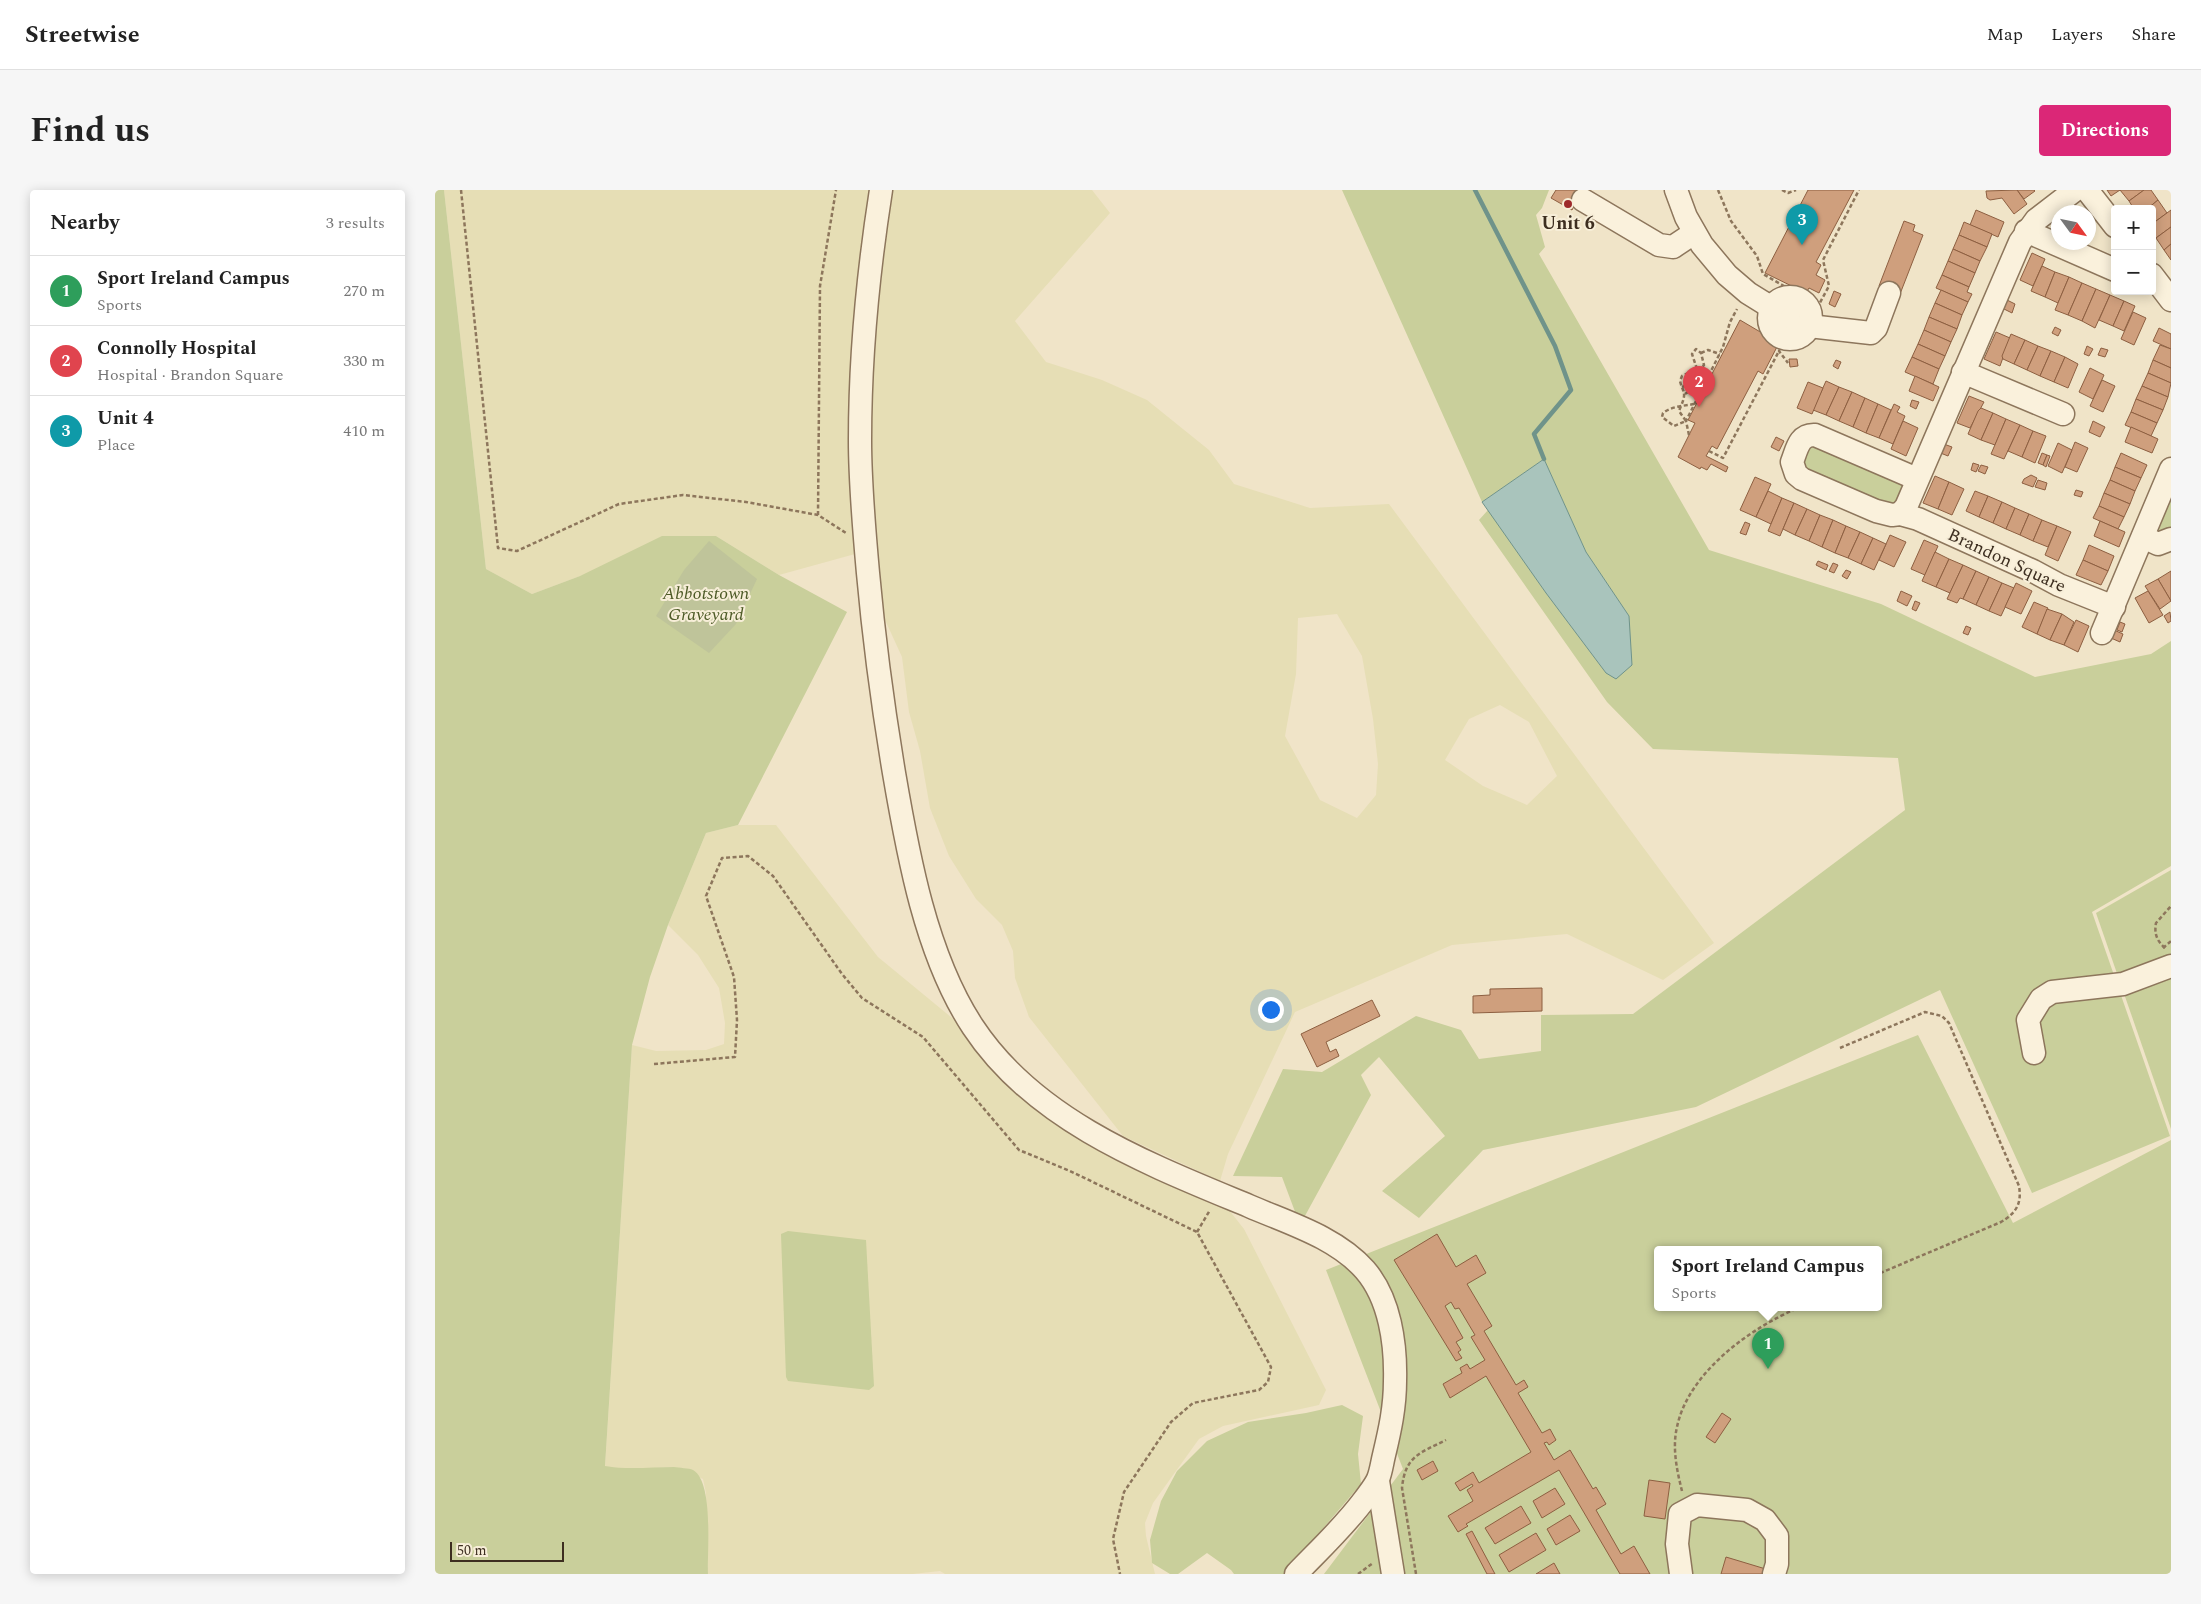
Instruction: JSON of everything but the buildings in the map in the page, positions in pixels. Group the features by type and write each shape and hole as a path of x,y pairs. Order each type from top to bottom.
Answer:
{"street":[{"path":"881,190 867,284 863,352 860,442 866,546 874,636 906,846 923,913 948,980 971,1025 993,1054 1027,1089 1071,1122 1141,1158 1220,1194 1302,1228 1343,1250 1367,1272 1386,1309 1396,1351 1395,1409 1377,1481 1350,1519 1297,1574"},
{"path":"1676,190 1680,204 1694,233 1713,260 1747,293 1780,302 1809,319 1871,333 1876,328 1889,293"},
{"path":"1900,514 1906,507 1963,372 2026,231 2036,220 2075,190"},
{"path":"2087,190 2111,221"},
{"path":"1583,200 1659,245 1673,247 1694,233"},
{"path":"2026,231 2111,268"},
{"path":"2156,282 2171,300"},
{"path":"1780,302 1769,314 1771,327 1782,345 1800,336 1809,319"},
{"path":"1963,372 2063,414"},
{"name":"Brandon Square","path":"1917,480 1815,435 1808,435 1800,442 1792,462 1792,468 1800,478 1876,512 1892,515 1900,514 1918,519 2033,570 2059,585 2114,607"},
{"path":"2102,633 2171,469"},
{"path":"2143,538 2158,544 2171,539"},
{"path":"2034,1053 2028,1020 2041,999 2052,992 2123,984 2169,958"},
{"path":"1377,1481 1393,1574"},
{"path":"1681,1574 1677,1544 1680,1514 1697,1505 1747,1510 1765,1520 1777,1536 1777,1564 1774,1574"}],"path":[{"path":"461,190 498,548 517,551 619,504 683,495 746,502 818,515 866,546"},
{"path":"818,515 820,286 836,190"},
{"path":"1718,190 1731,221 1757,256 1763,274 1784,286 1780,302"},
{"path":"1782,190 1788,193 1796,190"},
{"path":"1809,319 1819,306 1829,286 1823,260 1859,190"},
{"path":"1694,404 1668,409 1663,412 1662,416 1674,426 1686,421 1720,354 1733,316 1747,293"},
{"path":"1782,345 1788,363"},
{"path":"1709,451 1723,458 1782,345"},
{"path":"1685,394 1680,381 1682,376 1699,368 1704,365 1701,353 1696,349 1692,354 1699,368 1707,379"},
{"path":"1701,353 1709,350 1720,354"},
{"path":"1682,387 1693,382 1699,374 1699,368"},
{"path":"1689,435 1686,421 1679,411 1685,394 1695,387 1702,389"},
{"path":"654,1064 735,1056 737,1020 734,977 706,896 722,858 748,856 773,876 842,974 862,998 923,1037 1019,1150 1070,1171 1197,1232 1271,1367 1268,1382 1259,1390 1193,1403 1171,1422 1125,1492 1113,1538 1120,1574"},
{"path":"2169,958 2157,941 2155,926 2159,918 2171,906"},
{"path":"1840,1048 1925,1012 1942,1016 1949,1024 2019,1186 2020,1197 2013,1215 1882,1272"},
{"path":"1197,1232 1220,1194"},
{"path":"1691,1508 1682,1490 1674,1445 1682,1409 1695,1386 1732,1348 1769,1321 1791,1311"},
{"path":"1416,1574 1401,1488 1403,1474 1409,1461 1445,1440"}],"shaded area":[{"path":"444,190 1092,190 1110,213 1015,321 1046,362 1102,380 1147,400 1209,450 1234,484 1310,508 1389,504 1714,943 1663,980 1567,934 1452,945 1295,1012 1228,1154 1220,1181 1123,1136 1029,1017 1015,978 1013,951 1002,925 976,899 949,856 930,808 920,751 909,712 902,657 855,554 779,575 716,536 580,576 532,594 486,569","holes":["1337,614 1362,656 1373,719 1378,764 1376,795 1357,818 1320,800 1285,736 1296,674 1298,618","1500,705 1529,722 1557,776 1527,805 1483,786 1445,760 1469,719"]},
{"path":"738,825 776,825 878,957 957,1022 1032,1103 1225,1205 1244,1229 1326,1390 1319,1405 1223,1426 1199,1439 1153,1503 1145,1523 1146,1536 1155,1574 945,1574 940,1571 913,1574 708,1574 706,1493 703,1479 674,1467 632,1469 605,1467 632,1045 656,1051 706,1050 724,1044 725,1023 719,988 698,955 668,925 706,833"}],"green space":[{"path":"435,190 444,190 486,569 532,594 580,576 662,536 716,536 779,575 847,612 738,825 706,833 668,925 650,977 632,1045 605,1466 631,1468 674,1467 693,1470 700,1477 707,1502 708,1574 435,1574"},
{"path":"1342,190 1549,190 1542,208 1536,215 1545,247 1539,254 1709,550 1881,604 2035,677 2151,654 2171,641 2171,866 2092,912 2170,1136 2032,1193 1940,990 1696,1107 1483,1150 1419,1218 1382,1191 1445,1136 1379,1057 1361,1075 1371,1095 1300,1225 1282,1177 1233,1176 1283,1069 1322,1072 1416,1016 1461,1030 1479,1059 1541,1051 1541,1015 1633,1014 1905,810 1898,758 1653,749 1607,702 1479,520 1488,510 1546,593 1606,673 1629,616 1586,552 1544,459 1482,502"},
{"path":"1812,442 1905,483 1897,507 1807,475 1801,453"},
{"path":"2171,493 2171,535 2153,534"},
{"name":"Abbotstown Graveyard","path":"709,541 757,579 736,624 709,653 656,616 684,570"},
{"path":"2171,870 2171,1129 2096,913"},
{"path":"1918,1035 2013,1223 2171,1140 2171,1574 1324,1574 1403,1469 1326,1270"},
{"path":"788,1231 866,1240 874,1386 869,1390 788,1381 786,1377 781,1234"},
{"path":"1342,1405 1363,1416 1358,1454 1361,1484 1284,1574 1234,1574 1207,1553 1178,1574 1170,1574 1152,1563 1150,1540 1161,1501 1177,1471 1207,1441 1248,1422"}],"water":[{"path":"1544,459 1586,552 1629,616 1632,665 1616,679 1606,673 1546,593 1482,502"}],"waterway":[{"path":"1475,190 1555,346 1571,390 1534,434 1544,459"}],"place":[{"name":"Unit 6","path":"1568,204"},
{"name":"Unit 4","path":"1802,245"},
{"name":"Connolly Hospital","path":"1699,407"},
{"name":"Sport Ireland Campus","path":"1768,1369"}]}
